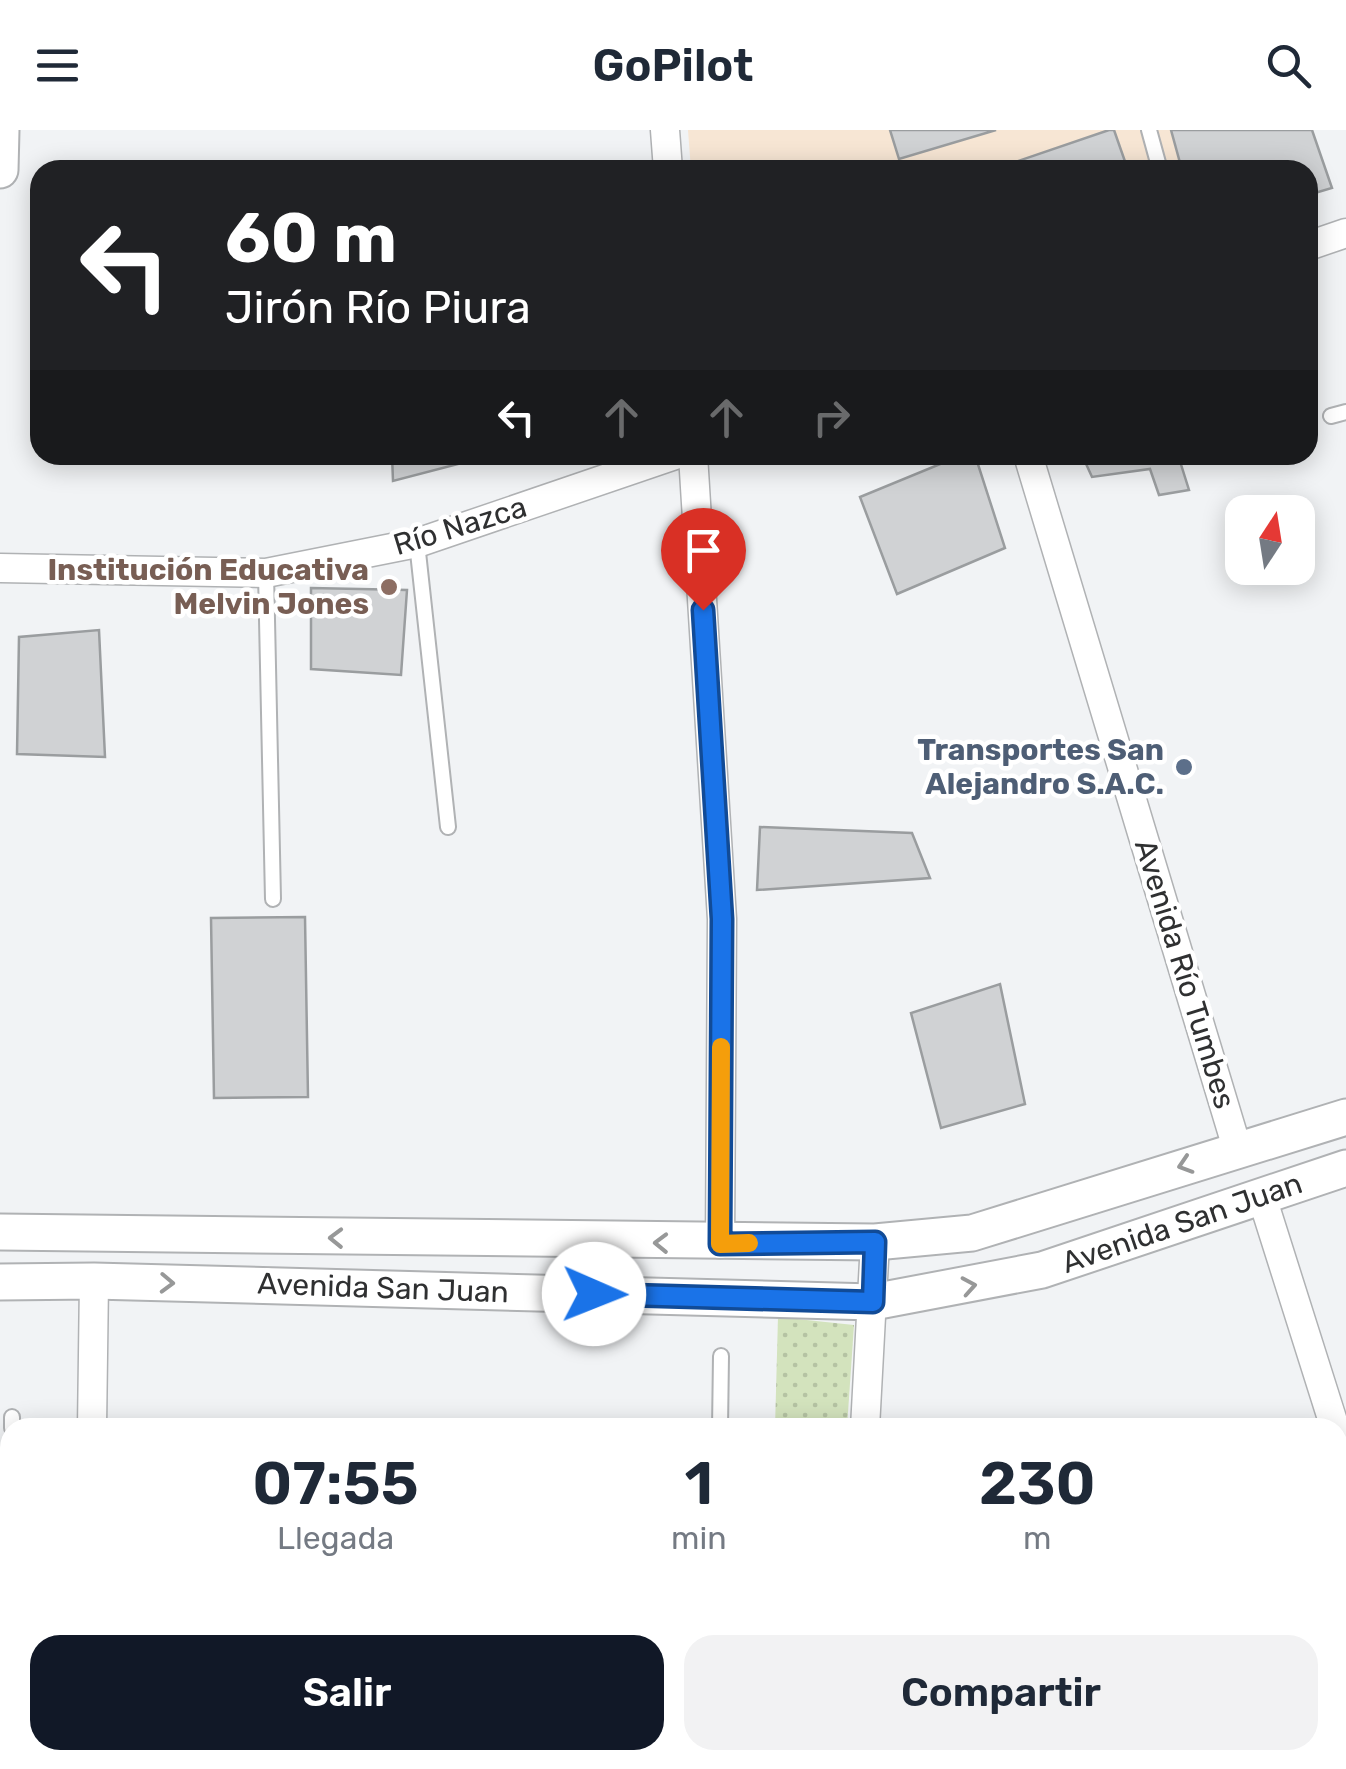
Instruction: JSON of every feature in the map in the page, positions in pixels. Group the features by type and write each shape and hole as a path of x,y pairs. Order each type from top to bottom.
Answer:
{"street":[{"path":"0,170 1,130"},
{"path":"664,130 667,160"},
{"path":"1318,243 1346,233"},
{"name":"Río Nazca","path":"0,568 266,573 417,543 646,465"},
{"path":"694,465 722,919 720,1244"},
{"name":"Avenida Río Tumbes","path":"1031,465 1237,1148"},
{"name":"Avenida San Juan","path":"0,1232 720,1244 875,1242 972,1233 1346,1117"},
{"name":"Avenida San Juan","path":"0,1282 94,1280 873,1302 974,1286 1042,1270 1346,1168"},
{"path":"1262,1194 1331,1418"},
{"path":"865,1418 875,1242"},
{"path":"92,1418 94,1280"}],"lane":[{"path":"1149,130 1157,160"},
{"path":"417,543 448,827"},
{"path":"266,573 273,898"},
{"path":"720,1418 721,1356"}],"shaded area":[{"path":"688,130 1170,130 1178,160 690,160"}],"green space":[{"path":"778,1317 854,1325 848,1418 775,1418"}],"building":[{"path":"890,130 996,130 899,159"},
{"path":"1114,130 1124,160 1021,160"},
{"path":"1171,130 1312,130 1332,188 1318,192 1318,160 1179,160"},
{"path":"392,465 454,465 393,481"},
{"path":"938,465 978,465 1005,548 897,594 860,497"},
{"path":"1087,465 1181,465 1189,490 1159,495 1150,469 1092,477"},
{"path":"311,588 407,590 401,675 311,669"},
{"path":"99,630 105,757 17,754 19,637"},
{"path":"760,827 912,833 930,878 757,890"},
{"path":"305,917 308,1097 214,1098 211,918"},
{"path":"1000,984 1025,1104 941,1128 911,1013"}],"slow traffic":[{"path":"721,1047 720,1244 749,1243"}],"place":[{"name":"Institución Educativa Melvin Jones","path":"389,587"},
{"name":"Transportes San Alejandro S.A.C.","path":"1184,767"}],"route":[{"path":"594,1294 873,1302 875,1242 720,1244 722,919 703,610"}]}
